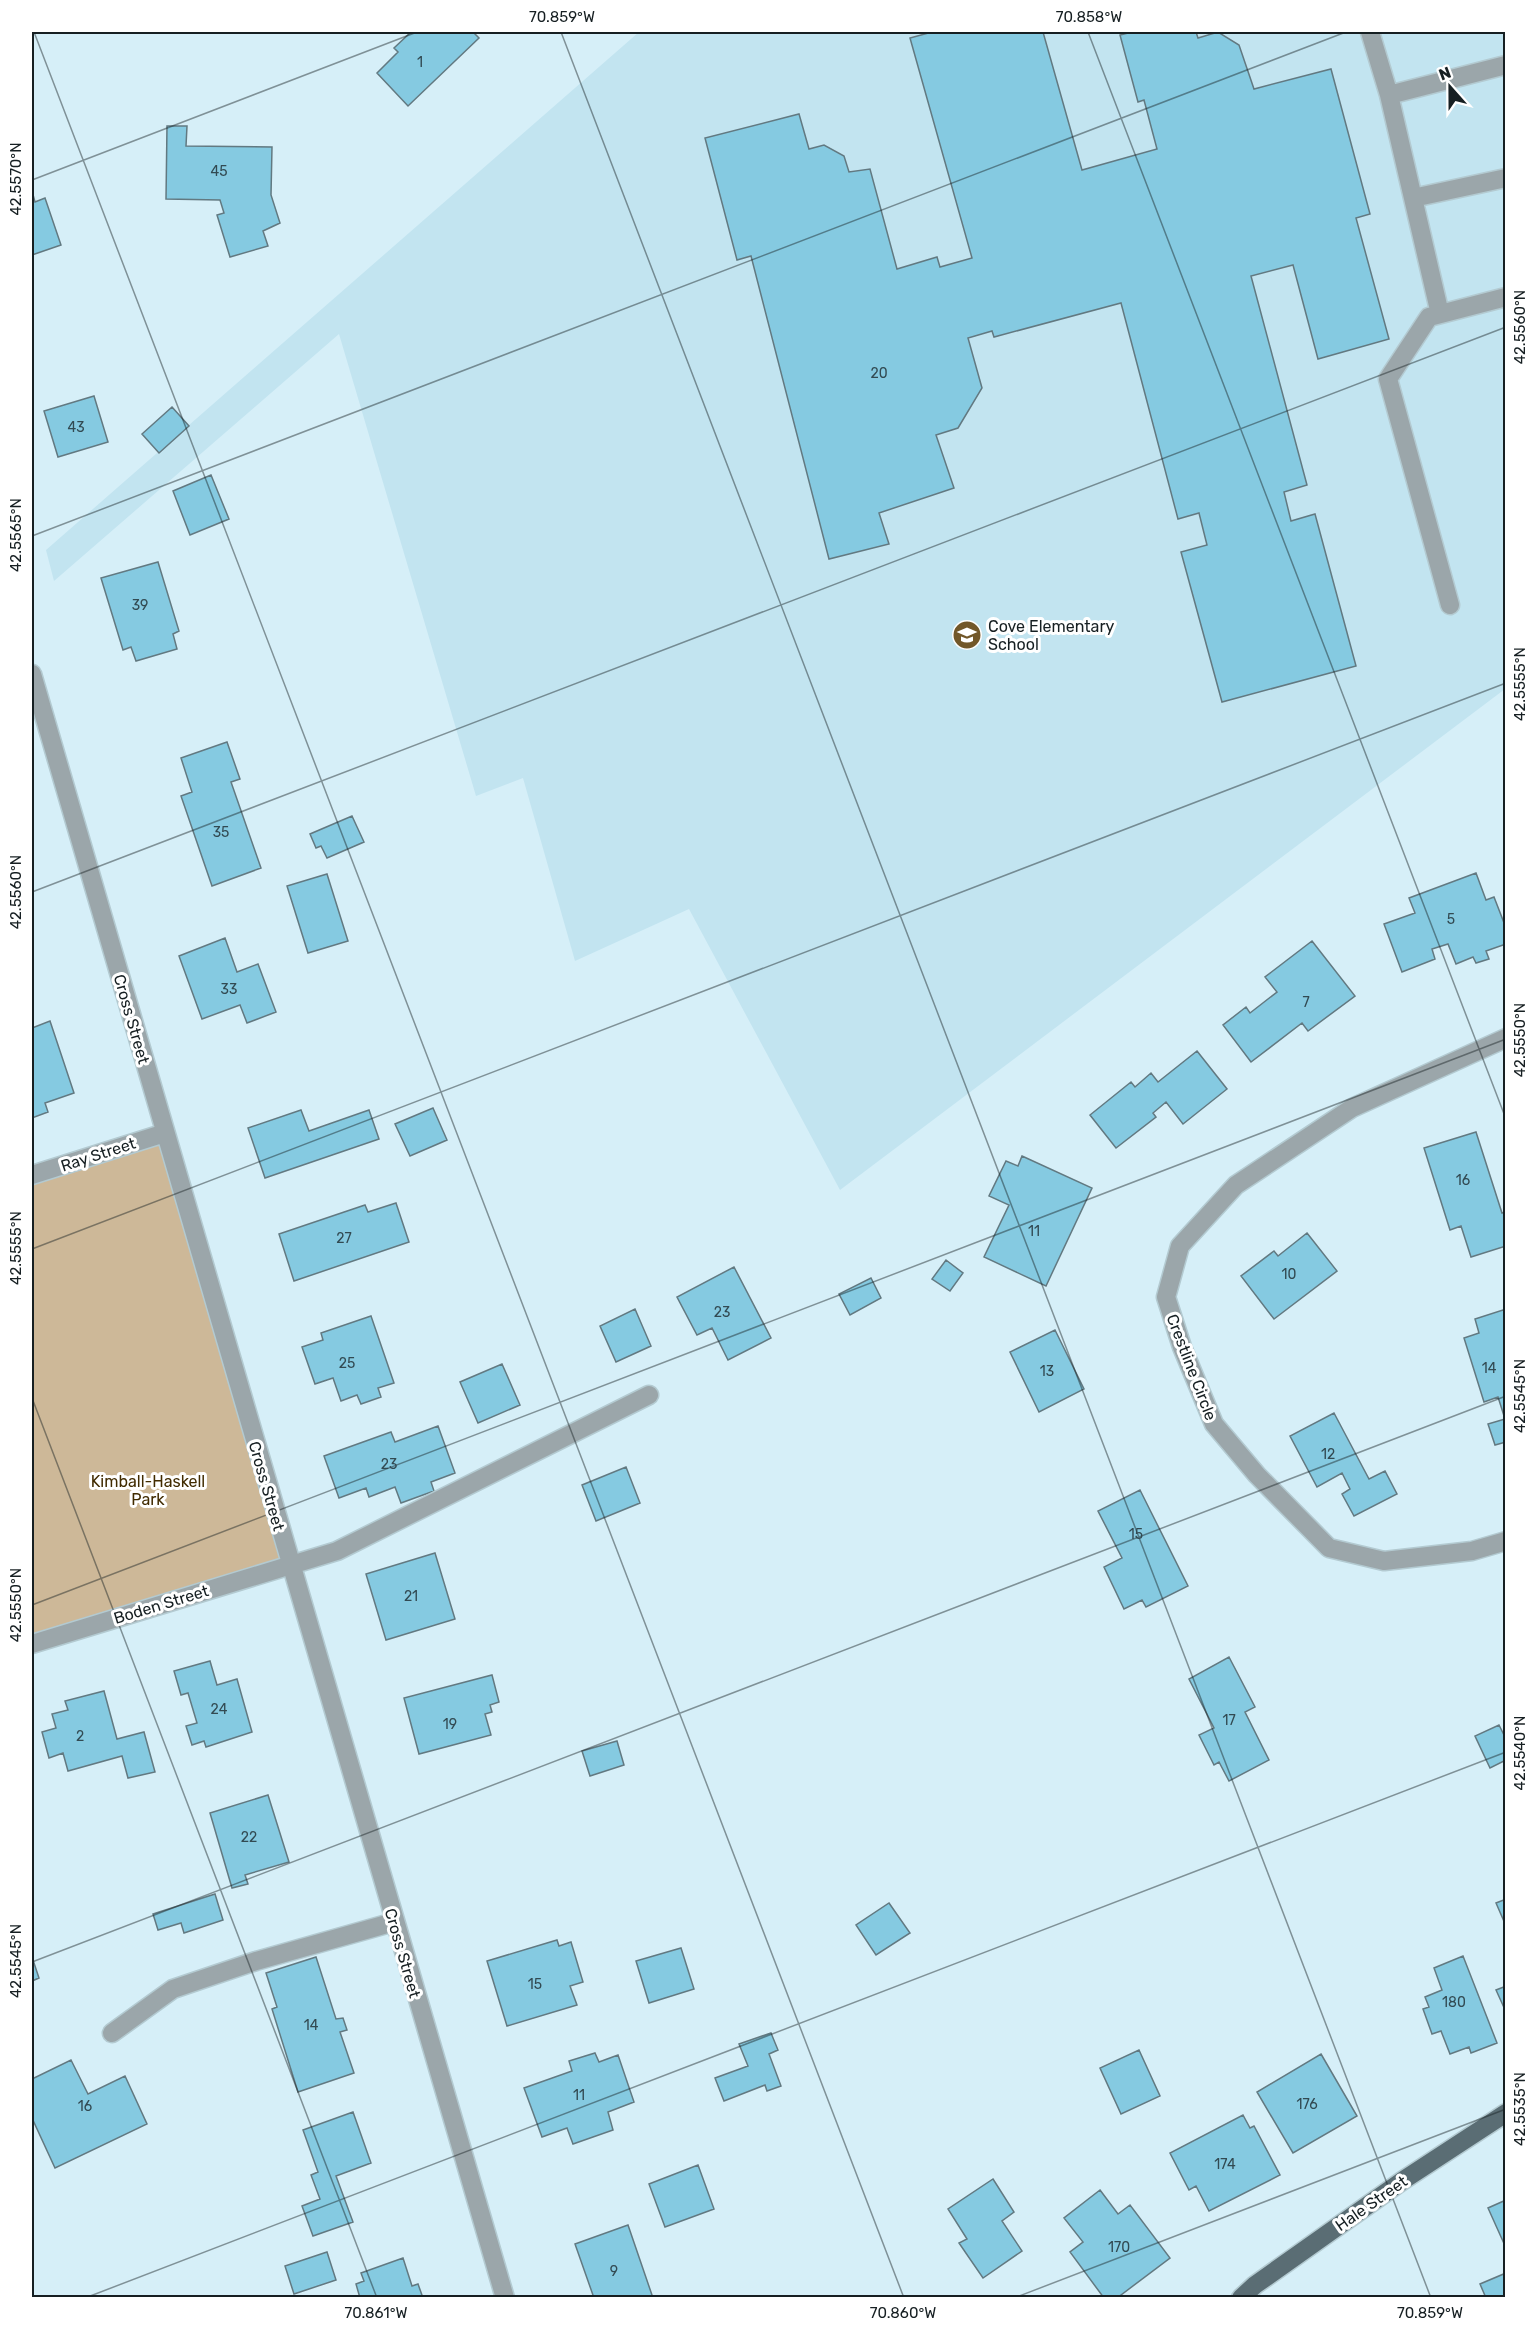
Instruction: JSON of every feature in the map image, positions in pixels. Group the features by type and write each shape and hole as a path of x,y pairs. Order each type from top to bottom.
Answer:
{"main road":[{"name":"Hale Street","path":"1240,2298 1402,2181 1506,2114"}],"street":[{"path":"1370,32 1389,95 1440,314"},
{"path":"1389,95 1506,65"},
{"path":"1413,198 1506,178"},
{"path":"1450,604 1388,380 1430,317 1506,297"},
{"name":"Cross Street","path":"32,674 505,2298"},
{"name":"Crestline Circle","path":"1506,1038 1352,1108 1236,1185 1180,1246 1166,1297 1182,1347 1214,1424 1257,1475 1329,1548 1384,1561 1472,1551 1506,1541"},
{"name":"Ray Street","path":"32,1175 165,1133"},
{"name":"Boden Street","path":"32,1644 337,1551 649,1395"},
{"path":"112,2033 173,1989 255,1960 394,1922"}],"shaded area":[{"name":"Cove Elementary School","path":"639,32 1505,32 1505,689 840,1190 689,909 575,961 523,778 476,796 339,334 54,581 46,550"}],"green space":[{"name":"Kimball-Haskell Park","path":"165,1133 290,1564 32,1654 32,1171"}],"building":[{"path":"411,32 473,32 479,38 408,106 377,73 398,52 394,48"},
{"path":"932,32 1043,32 1082,170 1157,149 1144,100 1138,102 1120,35 1132,32 1196,32 1198,38 1218,32 1239,45 1254,89 1331,69 1370,214 1356,218 1389,339 1318,359 1293,265 1251,276 1307,485 1284,492 1291,521 1315,514 1356,666 1222,702 1181,552 1207,545 1199,513 1178,519 1121,303 994,337 992,331 968,338 982,388 958,428 936,435 954,488 879,513 889,544 829,559 751,256 737,260 705,138 799,114 809,149 824,145 844,156 849,172 870,169 897,269 937,257 940,267 972,258 910,38"},
{"path":"167,126 187,126 186,146 272,147 271,195 280,223 263,231 268,246 230,257 217,215 224,213 220,200 166,199"},
{"path":"32,191 35,202 45,198 61,245 32,255"},
{"path":"94,396 108,442 58,457 44,411"},
{"path":"172,407 189,426 159,453 142,434"},
{"path":"211,475 229,519 190,535 173,491"},
{"path":"158,562 179,631 173,634 177,649 136,661 131,647 123,650 101,578"},
{"path":"227,742 240,779 231,782 261,868 212,886 181,796 192,792 181,758"},
{"path":"352,816 364,842 327,858 321,846 316,848 310,834"},
{"path":"1476,873 1486,900 1494,897 1506,928 1506,944 1486,951 1489,959 1476,963 1473,957 1456,964 1448,944 1432,949 1435,959 1402,972 1384,924 1415,913 1409,898"},
{"path":"327,874 348,941 308,953 287,886"},
{"path":"225,938 237,972 258,964 276,1012 247,1023 240,1005 202,1019 179,956"},
{"path":"1312,941 1355,996 1308,1031 1302,1023 1251,1062 1223,1025 1246,1007 1250,1013 1277,992 1265,977"},
{"path":"50,1021 74,1093 45,1103 48,1112 32,1118 32,1028"},
{"path":"1197,1051 1227,1089 1183,1124 1166,1102 1153,1113 1156,1117 1116,1148 1090,1115 1131,1082 1135,1087 1151,1073 1158,1082"},
{"path":"433,1108 447,1140 410,1156 395,1124"},
{"path":"301,1110 309,1131 369,1110 379,1139 265,1178 248,1128"},
{"path":"1476,1132 1502,1213 1506,1212 1506,1246 1471,1257 1461,1226 1450,1230 1424,1148"},
{"path":"1022,1156 1092,1188 1046,1286 984,1257 1009,1205 989,1196 1006,1161 1018,1166"},
{"path":"396,1203 409,1242 294,1281 279,1234 365,1205 368,1212"},
{"path":"1307,1233 1337,1271 1274,1319 1241,1276 1274,1251 1278,1256"},
{"path":"946,1260 963,1273 950,1291 932,1279"},
{"path":"734,1267 771,1338 728,1360 712,1328 697,1335 677,1297"},
{"path":"871,1278 881,1298 850,1315 839,1294"},
{"path":"635,1309 651,1346 616,1362 600,1326"},
{"path":"1506,1309 1506,1442 1495,1445 1488,1424 1505,1419 1498,1397 1484,1402 1464,1338 1479,1333 1475,1319"},
{"path":"371,1316 394,1383 378,1388 381,1397 361,1404 357,1395 341,1401 333,1378 315,1384 302,1347 323,1340 321,1333"},
{"path":"1055,1330 1084,1389 1039,1412 1010,1352"},
{"path":"502,1364 520,1405 478,1423 460,1382"},
{"path":"1334,1413 1369,1479 1385,1471 1397,1494 1354,1516 1342,1494 1350,1489 1342,1473 1317,1487 1290,1436"},
{"path":"438,1426 455,1473 431,1482 434,1491 401,1503 395,1487 369,1497 366,1488 339,1498 324,1456 391,1432 395,1442"},
{"path":"626,1467 640,1503 596,1521 582,1485"},
{"path":"1140,1490 1188,1586 1146,1607 1142,1600 1124,1609 1104,1567 1122,1558 1098,1511"},
{"path":"435,1553 455,1619 386,1640 366,1574"},
{"path":"1229,1657 1255,1707 1245,1712 1269,1760 1229,1781 1219,1762 1214,1765 1199,1735 1214,1728 1189,1679"},
{"path":"210,1661 217,1685 237,1679 252,1732 206,1747 204,1741 192,1745 186,1726 197,1723 188,1693 181,1695 174,1671"},
{"path":"492,1675 499,1702 490,1705 492,1712 485,1714 491,1735 419,1754 404,1698"},
{"path":"104,1691 117,1739 144,1732 155,1772 128,1778 122,1756 68,1771 63,1753 49,1758 42,1732 56,1728 52,1714 68,1710 65,1701"},
{"path":"1499,1725 1506,1739 1506,1760 1490,1768 1475,1736"},
{"path":"617,1741 624,1765 590,1776 582,1751"},
{"path":"268,1795 289,1862 245,1875 248,1884 232,1888 210,1813"},
{"path":"215,1894 223,1920 184,1933 181,1923 158,1930 153,1914"},
{"path":"1506,1899 1506,1926 1496,1903"},
{"path":"889,1903 910,1933 876,1955 856,1925"},
{"path":"557,1940 559,1946 571,1942 583,1982 570,1986 577,2005 507,2026 487,1961"},
{"path":"681,1948 694,1989 649,2003 636,1961"},
{"path":"1463,1956 1497,2043 1471,2053 1469,2047 1450,2054 1441,2031 1432,2034 1423,2009 1429,2007 1425,1997 1442,1990 1434,1968"},
{"path":"32,1957 39,1978 32,1981"},
{"path":"316,1957 336,2019 343,2018 347,2030 340,2032 354,2073 298,2092 272,2009 277,2007 266,1973"},
{"path":"1506,1986 1506,2012 1496,1990"},
{"path":"771,2033 778,2050 769,2054 781,2086 767,2091 765,2085 724,2101 715,2078 748,2066 739,2044"},
{"path":"1139,2050 1160,2096 1121,2114 1100,2068"},
{"path":"595,2053 599,2062 618,2055 634,2102 608,2112 613,2130 573,2144 567,2128 542,2137 524,2088 572,2071 569,2061"},
{"path":"1321,2054 1357,2116 1293,2153 1257,2092"},
{"path":"71,2060 88,2094 125,2076 147,2124 55,2168 32,2118 32,2079"},
{"path":"353,2112 371,2163 336,2176 353,2222 313,2236 302,2206 320,2199 311,2175 318,2172 303,2130"},
{"path":"1243,2115 1250,2128 1254,2126 1280,2175 1209,2211 1196,2186 1189,2190 1170,2153"},
{"path":"698,2165 714,2209 665,2227 649,2184"},
{"path":"993,2179 1014,2212 1002,2221 1022,2251 983,2278 959,2243 967,2239 948,2209"},
{"path":"1100,2190 1118,2214 1130,2205 1170,2258 1117,2298 1104,2298 1070,2252 1083,2242 1064,2218"},
{"path":"1506,2200 1506,2248 1488,2208"},
{"path":"628,2225 653,2298 594,2298 575,2244"},
{"path":"327,2252 336,2280 294,2294 285,2266"},
{"path":"403,2258 412,2286 418,2284 423,2298 360,2298 356,2284 364,2281 361,2273"},
{"path":"1506,2273 1506,2298 1486,2298 1480,2284"}],"place":[{"name":"Cove Elementary School","path":"967,635"}]}
